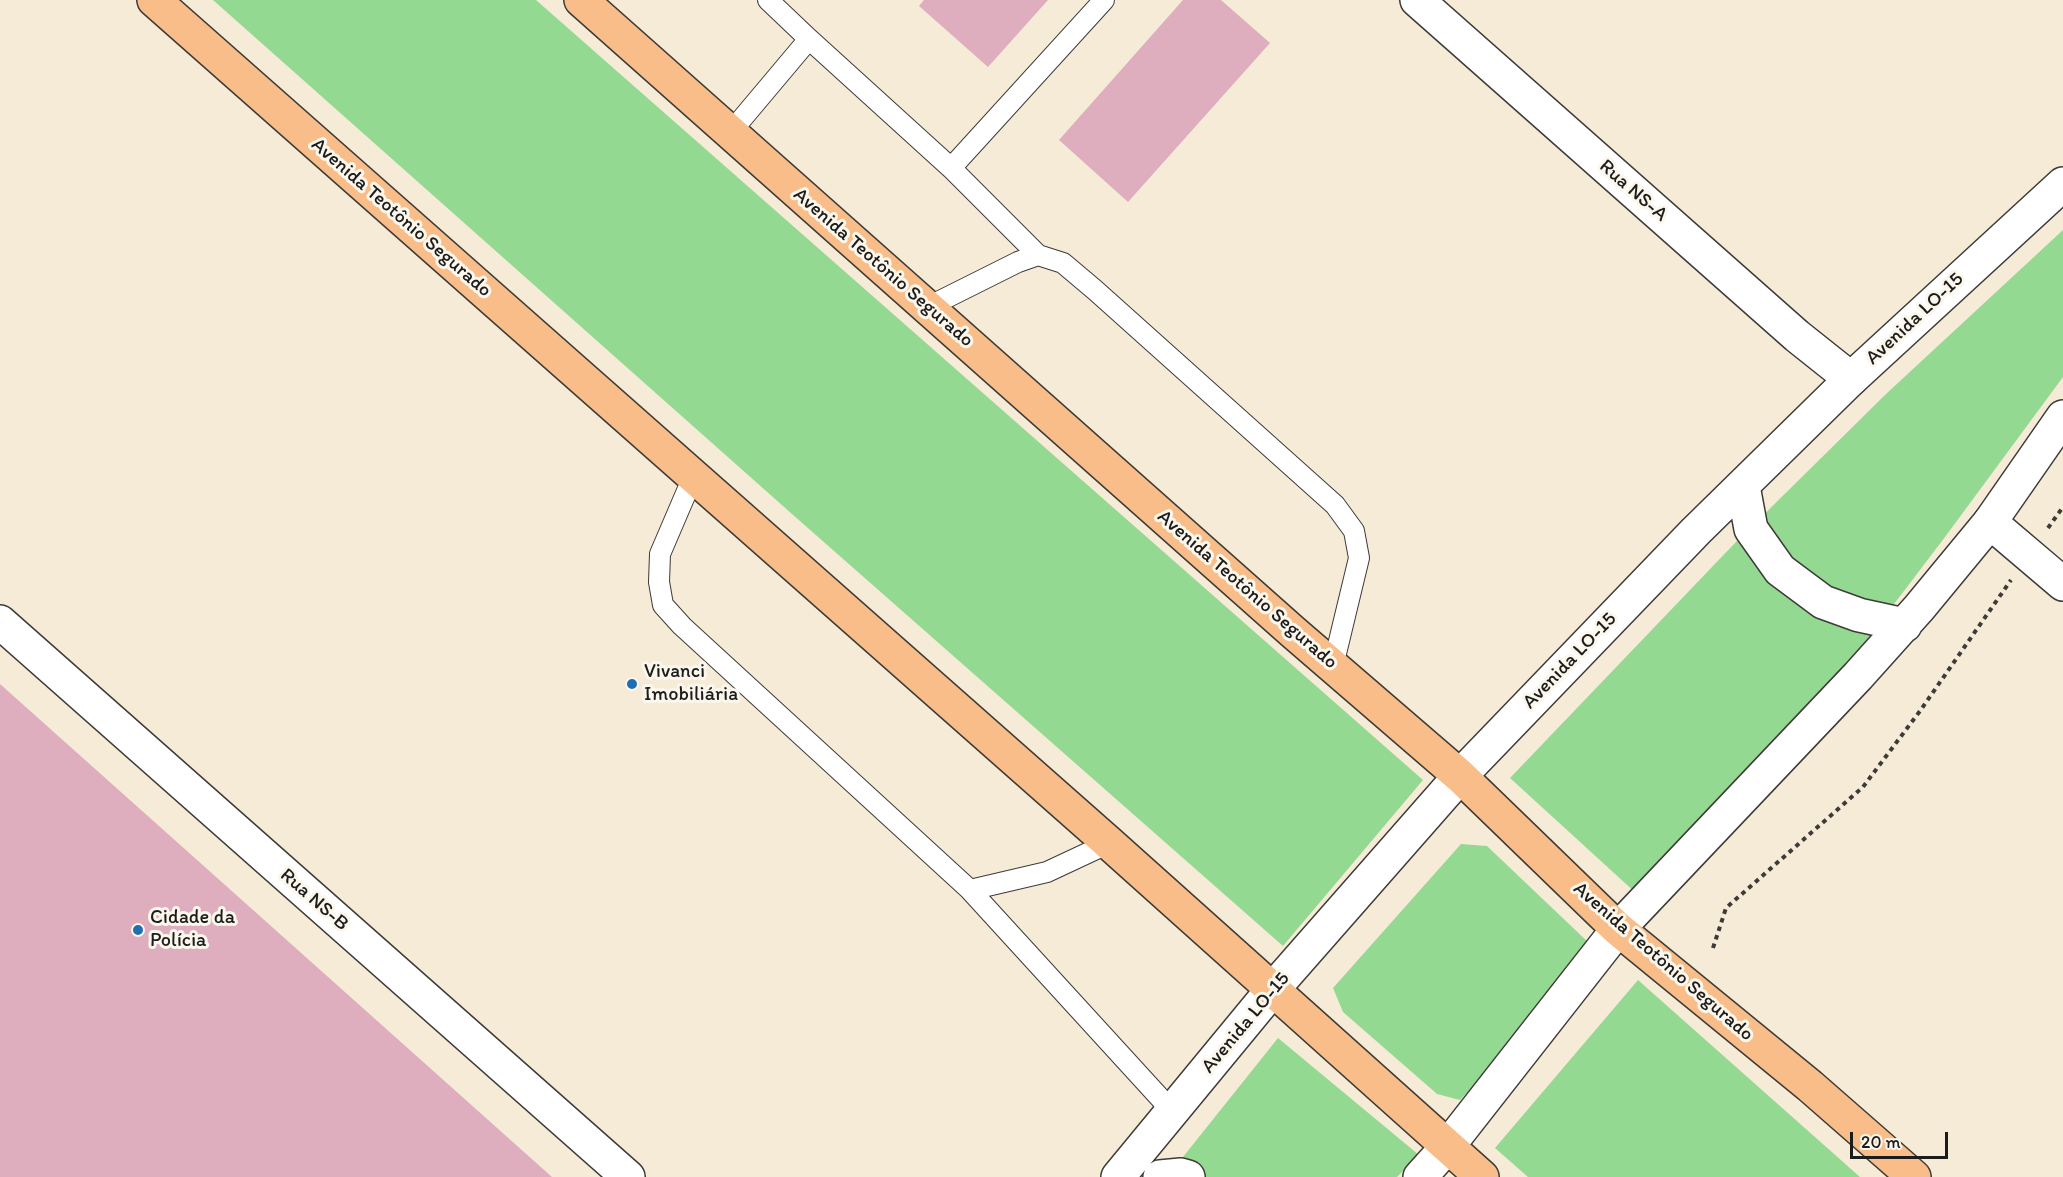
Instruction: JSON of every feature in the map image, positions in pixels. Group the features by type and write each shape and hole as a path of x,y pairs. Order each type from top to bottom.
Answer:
{"main road":[{"name":"Avenida Teotônio Segurado","path":"154,0 1109,843 1482,1177"},
{"name":"Avenida Teotônio Segurado","path":"581,0 1460,776 1618,929 1809,1086 1914,1177"}],"street":[{"name":"Rua NS-A","path":"1417,0 1797,336 1851,378"},
{"name":"Avenida LO-15","path":"1118,1177 1273,989 1460,776 1696,531 1851,378 2063,184"},
{"path":"1420,1177 1448,1146 1618,929 1905,625 1990,522 2063,417"},
{"path":"1743,486 1751,530 1780,570 1823,602 1859,615 1905,625"},
{"path":"1990,522 2063,584"},
{"name":"Rua NS-B","path":"0,622 628,1177"},
{"path":"1160,1177 1181,1175 1188,1177"}],"lane":[{"path":"768,0 951,168 1038,255 1063,263 1095,290 1335,506 1354,531 1359,558 1333,666"},
{"path":"951,168 1104,0"},
{"path":"730,133 809,39"},
{"path":"928,307 1017,262 1038,255"},
{"path":"693,477 660,554 659,582 663,605 682,626 970,890 1172,1111"},
{"path":"970,890 1047,872 1109,843"}],"path":[{"path":"1713,948 1726,908 1863,787 1920,711 2063,507"}],"green space":[{"path":"213,0 536,0 1423,780 1283,946"},
{"path":"2063,230 2063,377 1850,662 1637,894 1510,778 1734,544 1886,394"},
{"path":"1461,844 1487,846 1589,943 1526,1031 1460,1100 1437,1094 1343,1012 1333,988"},
{"path":"1638,980 1860,1177 1528,1177 1495,1148"},
{"path":"1278,1038 1419,1155 1397,1177 1167,1177"}],"building":[{"path":"924,0 1048,0 988,67 919,6"},
{"path":"1183,0 1221,0 1270,43 1128,202 1059,140"},
{"name":"Cidade da Polícia","path":"0,684 552,1177 0,1177"}],"place":[{"name":"Vivanci Imobiliária","path":"632,684"},
{"name":"Cidade da Polícia","path":"138,930"}]}
